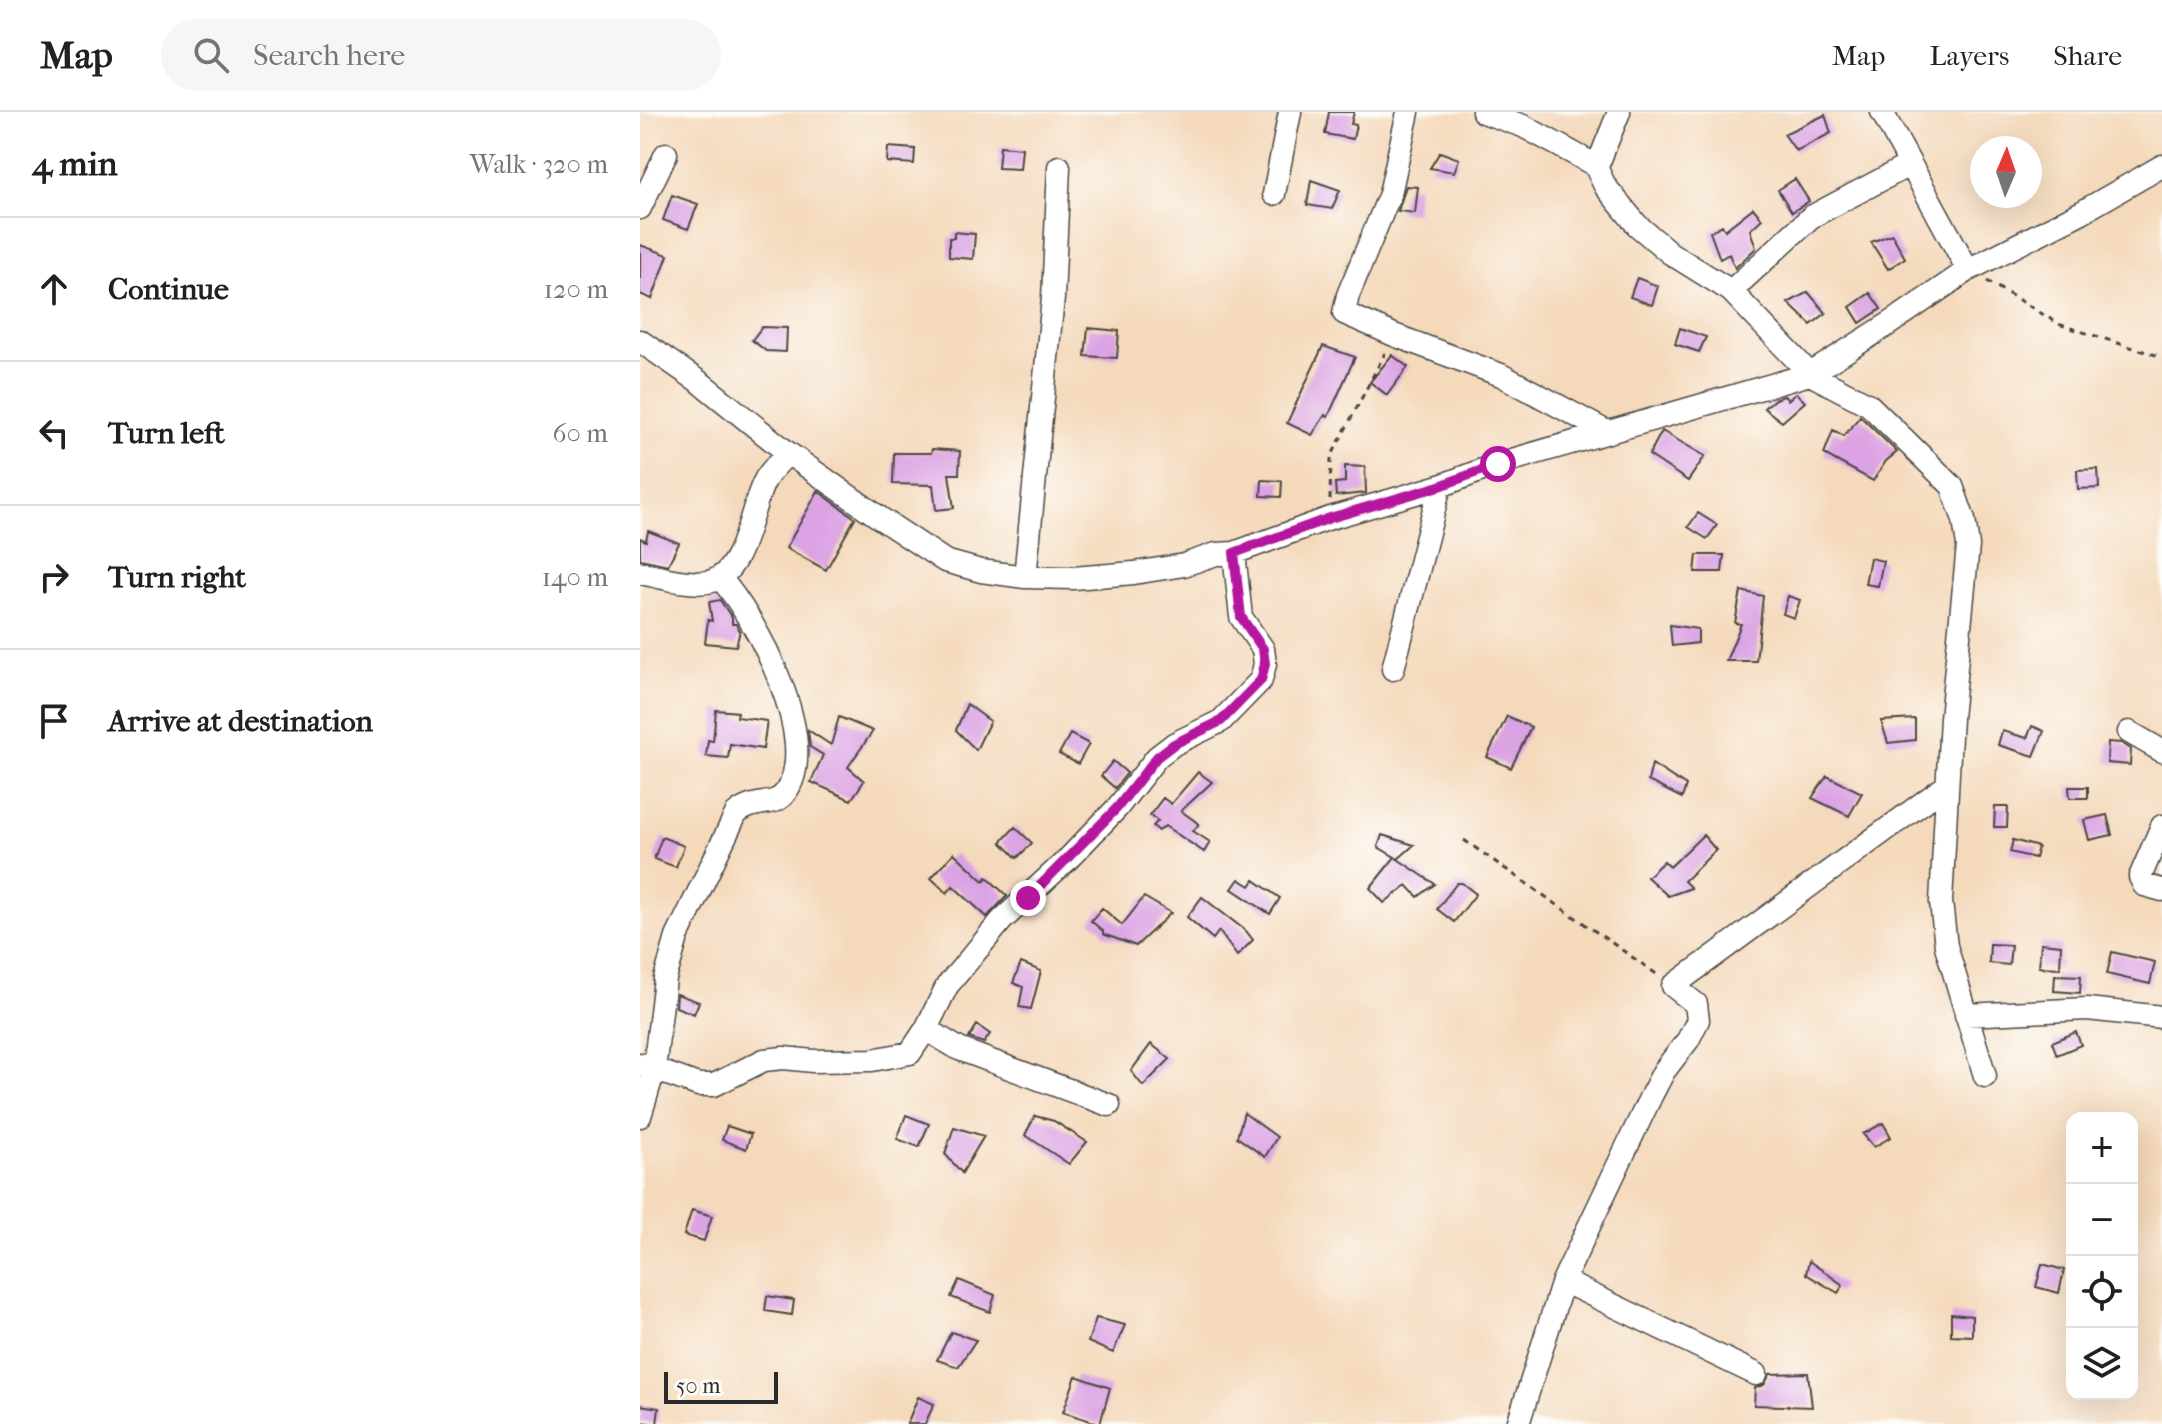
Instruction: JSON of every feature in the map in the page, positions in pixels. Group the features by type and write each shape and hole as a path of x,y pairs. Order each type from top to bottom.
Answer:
{"street":[{"path":"1274,194 1290,112"},
{"path":"1408,112 1390,194 1348,295 1344,313 1501,375 1607,432"},
{"path":"1483,112 1523,126 1595,165 1612,196 1637,225 1670,253 1731,291 1810,374 1869,405 1952,486 1964,520 1968,546 1951,718 1941,902 1943,928 1985,1076"},
{"path":"1595,165 1619,112"},
{"path":"1882,112 1968,270"},
{"path":"640,208 666,154"},
{"path":"1731,291 1811,217 1909,165"},
{"path":"640,341 701,383 788,453 945,561 981,571 1025,577 1073,578 1134,573 1184,565 1216,554 1234,553 1330,518 1440,486 1498,464 1810,374 1968,270 2082,212 2162,166"},
{"path":"1025,577 1053,298 1059,167"},
{"path":"640,573 690,582 720,578 734,564 766,478 788,453"},
{"path":"1393,669 1440,486"},
{"path":"647,1067 698,1085 714,1085 764,1060 872,1060 910,1053 926,1029 947,986 984,940 1117,808 1157,757 1174,744 1221,721 1261,680 1265,664 1263,649 1241,617 1234,553"},
{"path":"640,1116 665,979 683,925 736,814 746,805 774,802 784,795 795,764 790,708 782,686 756,628 737,597 720,578"},
{"path":"2129,732 2162,751"},
{"path":"1518,1424 1563,1281 1651,1096 1698,1020 1696,1004 1673,986 1947,785"},
{"path":"2162,826 2140,877 2144,885 2162,890"},
{"path":"1966,1015 2087,1009 2162,1017"},
{"path":"926,1029 959,1049 1109,1105"},
{"path":"1563,1281 1756,1374"}],"path":[{"path":"1968,270 2061,325 2162,357"},
{"path":"1330,518 1331,457 1394,335"},
{"path":"1464,840 1673,986"}],"building":[{"path":"1329,112 1354,112 1351,124 1356,125 1353,139 1325,134"},
{"path":"1825,115 1831,133 1796,151 1784,134"},
{"path":"1000,146 1022,148 1020,169 998,168"},
{"path":"888,147 915,149 914,164 887,162"},
{"path":"1440,152 1459,159 1454,172 1430,168"},
{"path":"1795,179 1809,201 1792,212 1778,190"},
{"path":"1311,180 1340,190 1332,209 1307,205"},
{"path":"1406,186 1418,187 1415,213 1398,211"},
{"path":"672,195 698,204 688,229 663,220"},
{"path":"1753,208 1762,219 1750,230 1756,248 1735,268 1729,254 1720,259 1710,232 1722,225 1725,230"},
{"path":"954,232 975,234 973,259 949,257 949,238 954,238"},
{"path":"1892,234 1905,258 1888,269 1871,242"},
{"path":"640,245 668,255 652,299 640,294"},
{"path":"1637,278 1658,286 1652,305 1630,297"},
{"path":"1808,292 1826,313 1811,325 1788,303"},
{"path":"1870,293 1881,309 1860,323 1850,307"},
{"path":"762,327 787,328 786,352 766,351 752,340"},
{"path":"1088,328 1119,331 1117,358 1085,356"},
{"path":"1680,328 1706,337 1699,352 1675,344"},
{"path":"1323,346 1355,357 1328,417 1325,415 1312,435 1287,423"},
{"path":"1392,355 1408,367 1387,395 1370,382"},
{"path":"1796,393 1805,402 1782,422 1764,408 1775,399 1784,396 1788,400"},
{"path":"1860,416 1897,452 1886,461 1873,481 1824,454 1833,430 1844,436"},
{"path":"1662,431 1705,456 1688,481 1649,455"},
{"path":"932,449 960,451 959,474 949,474 954,508 936,510 933,485 893,484 894,453 931,453"},
{"path":"1345,466 1365,467 1366,493 1336,496 1335,483 1345,482"},
{"path":"2098,469 2099,488 2078,489 2077,470"},
{"path":"1262,480 1282,481 1281,497 1261,496"},
{"path":"818,491 855,518 826,570 786,548"},
{"path":"1698,513 1717,525 1707,539 1688,527"},
{"path":"648,531 679,543 668,565 640,559 640,538 646,541"},
{"path":"1697,555 1724,555 1722,572 1695,572"},
{"path":"1870,558 1883,561 1878,586 1865,584"},
{"path":"1741,591 1763,596 1756,661 1726,661 1741,624 1735,623"},
{"path":"1788,596 1800,600 1794,618 1783,614"},
{"path":"720,600 732,618 732,624 736,624 740,631 736,646 705,643 708,620 712,621 709,602"},
{"path":"1670,625 1698,629 1698,643 1672,646"},
{"path":"967,704 990,721 976,750 956,730"},
{"path":"716,710 738,712 737,717 767,721 763,749 730,744 728,758 706,756 708,740 713,741"},
{"path":"1507,716 1531,727 1511,768 1487,757"},
{"path":"839,717 873,731 848,767 864,781 851,800 811,782 823,755 810,747 808,730 831,745"},
{"path":"1915,719 1915,740 1888,743 1881,721"},
{"path":"2032,726 2044,731 2034,756 1998,745 2002,731 2027,738"},
{"path":"1070,734 1089,744 1078,764 1059,754"},
{"path":"2108,742 2121,743 2131,749 2130,765 2107,763"},
{"path":"1113,761 1127,773 1115,788 1101,776"},
{"path":"1652,764 1686,786 1682,798 1648,781"},
{"path":"1198,772 1212,782 1181,811 1199,824 1193,831 1210,842 1204,852 1165,826 1159,831 1153,826 1158,821 1150,815 1163,798 1171,804"},
{"path":"1827,776 1862,793 1849,816 1812,798"},
{"path":"2069,787 2088,787 2088,798 2070,798"},
{"path":"1995,807 2008,807 2007,827 1994,827"},
{"path":"2107,815 2112,835 2089,840 2084,820"},
{"path":"1015,827 1032,843 1017,858 1001,842"},
{"path":"1382,835 1414,845 1396,858 1435,884 1418,897 1407,885 1384,903 1370,888 1395,857 1378,847"},
{"path":"1703,835 1716,850 1684,881 1691,888 1668,896 1647,877 1664,861 1670,867"},
{"path":"662,837 684,846 676,867 654,859"},
{"path":"2013,840 2038,847 2035,858 2010,852"},
{"path":"954,853 984,881 987,877 1007,896 987,917 953,886 947,893 931,878"},
{"path":"1239,879 1250,886 1254,880 1280,898 1270,914 1232,889"},
{"path":"1457,883 1462,883 1476,894 1454,922 1437,909"},
{"path":"1144,897 1171,913 1136,946 1103,934 1091,921 1102,908 1122,925"},
{"path":"1202,897 1253,940 1237,956 1219,931 1213,939 1187,917"},
{"path":"2041,943 2061,945 2060,968 2039,967"},
{"path":"1990,944 2011,945 2009,965 1989,963"},
{"path":"2112,952 2155,962 2150,984 2107,974"},
{"path":"1021,963 1041,971 1031,1009 1019,1007 1023,987 1013,983"},
{"path":"2055,975 2081,976 2080,993 2054,991"},
{"path":"677,994 699,1002 694,1014 676,1007"},
{"path":"977,1025 990,1034 984,1043 969,1038"},
{"path":"2076,1032 2081,1045 2057,1055 2052,1042"},
{"path":"1151,1044 1170,1059 1143,1086 1131,1071"},
{"path":"1244,1113 1277,1137 1265,1157 1237,1137"},
{"path":"906,1115 929,1124 919,1147 897,1139"},
{"path":"1035,1116 1054,1121 1087,1142 1069,1164 1025,1135"},
{"path":"1883,1123 1891,1137 1874,1147 1863,1134"},
{"path":"727,1126 751,1134 746,1149 722,1140"},
{"path":"954,1127 984,1136 962,1173 945,1154"},
{"path":"692,1210 712,1216 704,1241 684,1235"},
{"path":"1809,1261 1843,1285 1838,1293 1806,1274"},
{"path":"2042,1264 2064,1270 2059,1293 2036,1287"},
{"path":"959,1280 995,1295 990,1312 951,1297"},
{"path":"767,1296 794,1300 792,1315 765,1311"},
{"path":"1951,1314 1972,1316 1972,1336 1951,1335"},
{"path":"1096,1318 1125,1325 1113,1353 1088,1342"},
{"path":"951,1332 976,1340 958,1367 937,1360"},
{"path":"1808,1373 1812,1407 1754,1405 1755,1388 1764,1385 1770,1374"},
{"path":"1076,1376 1110,1388 1100,1424 1063,1412"},
{"path":"918,1397 934,1404 925,1424 907,1424"},
{"path":"640,1405 659,1408 657,1424 640,1422"}],"route":[{"path":"1028,898 1117,808 1157,757 1174,744 1221,721 1261,680 1265,664 1263,649 1241,617 1234,553 1330,518 1440,486 1498,464"}]}
